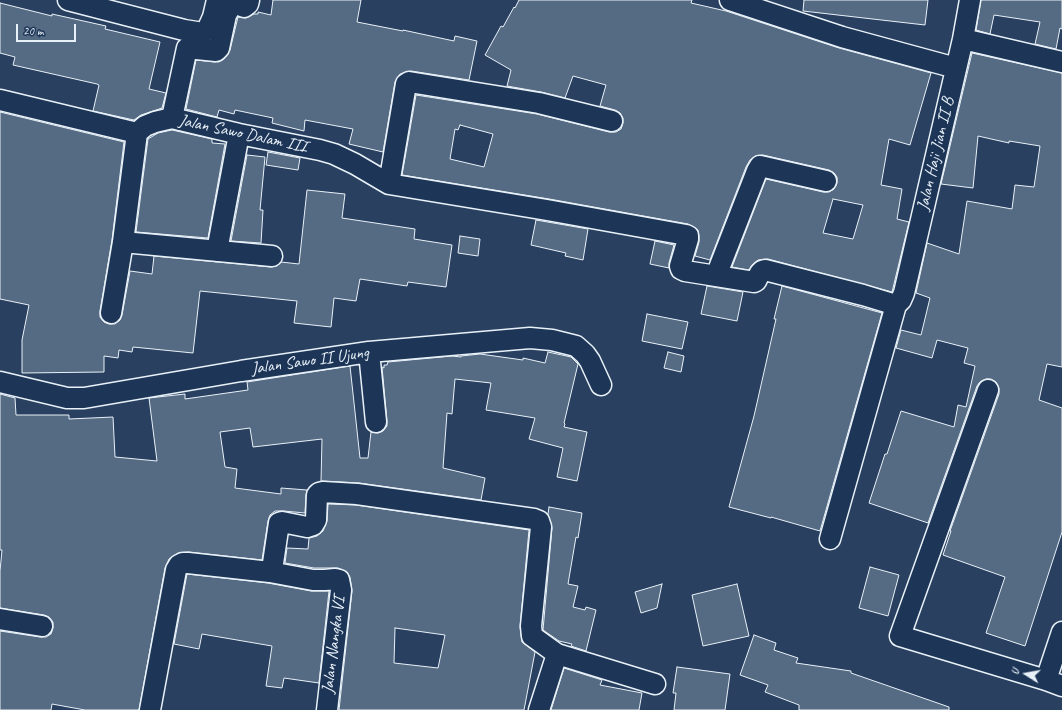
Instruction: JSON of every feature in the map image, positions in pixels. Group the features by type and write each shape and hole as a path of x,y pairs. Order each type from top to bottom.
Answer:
{"street":[{"path":"68,0 184,30 203,33 208,28 217,0"},
{"path":"172,118 187,48 216,51 226,15 231,6 236,4 244,6 248,4 250,0"},
{"path":"730,0 842,37 956,68"},
{"name":"Jalan Haji Jian II B","path":"830,539 896,305 901,300 904,293 963,40 970,0"},
{"path":"963,40 1062,62"},
{"path":"612,121 539,103 408,82 406,84 389,184 686,235 688,236 688,239 680,266 681,269 685,271 754,282 762,271 766,270 864,295 896,305"},
{"path":"0,100 137,133 123,242 111,313"},
{"name":"Jalan Sawo Dalam III","path":"137,133 145,126 172,118 334,154 355,164 389,184"},
{"path":"217,251 239,134"},
{"path":"716,276 760,166 826,181"},
{"path":"123,242 272,256"},
{"name":"Jalan Sawo II Ujung","path":"0,382 67,398 84,398 242,371 369,352 530,338 552,340 576,346 590,361 601,385"},
{"path":"369,352 376,422"},
{"path":"988,390 900,636 1054,683 1062,632"},
{"path":"150,710 176,570 179,565 188,563 270,572 272,570 279,523 282,522 308,527 313,525 316,520 317,495 319,492 357,494 534,519 539,521 541,527 531,631 532,636 557,654 655,684"},
{"name":"Jalan Nangka VI","path":"270,572 313,580 339,580 340,590 327,710"},
{"path":"0,619 42,626"},
{"path":"539,710 557,654"}],"building":[{"path":"273,0 361,0 357,22 454,41 455,36 477,41 469,80 411,71 400,74 395,82 383,152 349,144 353,129 305,120 304,131 272,123 273,118 235,110 234,114 219,110 217,117 186,109 196,60 215,62 224,59 230,50 238,17 246,18 254,14 258,14 258,12 271,15"},
{"path":"519,0 692,0 691,3 726,11 839,48 931,73 910,145 889,139 881,185 902,189 897,219 909,222 892,292 768,259 758,260 749,270 732,267 766,179 823,192 829,192 834,189 837,183 837,177 829,170 763,155 755,156 750,160 746,167 710,260 695,256 699,242 698,230 688,224 402,175 416,95 537,114 609,132 616,132 621,129 623,118 620,113 600,106 606,85 573,76 565,98 507,86 511,70 485,55 501,26 503,27 514,7 515,8","holes":["460,125 493,134 484,167 450,159 455,129 458,130","833,199 863,205 853,239 823,233"]},
{"path":"804,0 928,0 925,25 803,11"},
{"path":"981,0 1062,0 1062,29 1060,28 1056,49 1035,44 1040,22 994,15 990,34 976,30"},
{"path":"0,3 52,16 52,14 106,26 105,29 160,42 149,89 166,93 162,108 141,115 134,120 93,111 99,85 13,65 15,57 0,53"},
{"path":"972,53 1062,73 1062,367 1047,364 1039,400 1062,408 1062,532 1025,646 986,633 1005,577 943,555 950,531 999,394 999,388 996,382 991,379 986,379 980,382 977,386 928,523 869,503 901,411 954,427 958,405 966,407 975,366 964,363 968,348 937,340 932,358 896,348 901,330 921,335 930,298 916,293 927,243 959,254 967,201 1012,209 1015,185 1034,187 1040,146 1009,141 1009,143 978,136 973,188 941,184"},
{"path":"0,112 124,142 112,240 100,311 100,317 104,322 109,324 115,324 120,320 122,315 130,271 152,274 154,256 271,267 277,266 281,262 299,264 307,190 345,194 342,218 415,229 414,239 452,245 446,287 408,282 407,286 360,279 356,301 334,298 331,327 294,323 297,301 200,291 193,353 133,347 132,352 119,350 118,358 104,356 104,372 22,373 22,340 29,305 0,299"},
{"path":"172,130 212,139 212,143 225,144 208,238 136,232 148,139 158,133"},
{"path":"268,152 300,158 298,170 266,165"},
{"path":"247,155 265,157 260,210 263,210 261,243 231,241"},
{"path":"536,220 588,229 583,260 565,256 566,253 531,245"},
{"path":"460,236 480,239 478,256 458,253"},
{"path":"655,241 674,245 669,268 650,264"},
{"path":"707,286 743,292 737,321 701,314"},
{"path":"782,286 882,313 820,531 729,507 754,416"},
{"path":"647,314 688,322 682,349 642,341"},
{"path":"548,352 571,357 578,364 564,423 564,427 587,432 577,481 557,477 563,448 529,439 535,418 486,410 491,383 455,379 452,414 447,413 443,468 485,478 481,500 359,483 321,481 322,439 253,447 250,428 220,432 225,467 237,469 235,488 281,494 281,488 307,490 305,513 275,511 270,515 262,560 188,552 178,553 169,559 165,568 139,710 85,710 52,704 51,710 0,710 0,631 46,637 51,634 53,622 49,617 44,615 0,608 0,571 2,550 0,550 0,394 15,398 16,415 69,415 69,419 113,417 115,457 157,461 149,398 185,394 185,399 248,390 247,382 350,366 360,458 368,458 371,432 378,433 383,431 387,426 382,367 384,368 384,365 387,365 388,362 452,356 461,357 480,354 523,360 523,358 545,363"},
{"path":"668,352 684,356 681,372 664,368"},
{"path":"328,504 356,505 529,530 520,627 522,642 535,652 524,710 339,710 352,591 350,577 347,572 338,568 314,568 285,563 287,548 308,549 309,538 317,536 323,531 327,521","holes":["395,628 445,635 438,668 394,663"]},
{"path":"549,507 582,513 578,538 576,537 568,584 578,586 573,607 585,610 586,607 596,610 586,651 571,646 572,644 559,641 543,630 552,528 548,514"},
{"path":"870,567 899,575 888,616 859,608"},
{"path":"187,574 268,583 311,591 329,591 319,683 284,678 282,688 266,686 272,646 202,634 199,649 174,644"},
{"path":"662,584 657,608 641,613 635,592"},
{"path":"737,584 749,636 703,646 692,595"},
{"path":"754,635 776,643 774,650 798,658 796,663 851,671 851,673 949,707 949,710 799,710 799,705 765,692 768,685 740,675"},
{"path":"677,667 730,674 725,710 674,710 676,693 673,693"},
{"path":"564,668 602,680 600,685 642,693 639,710 551,710"}]}
